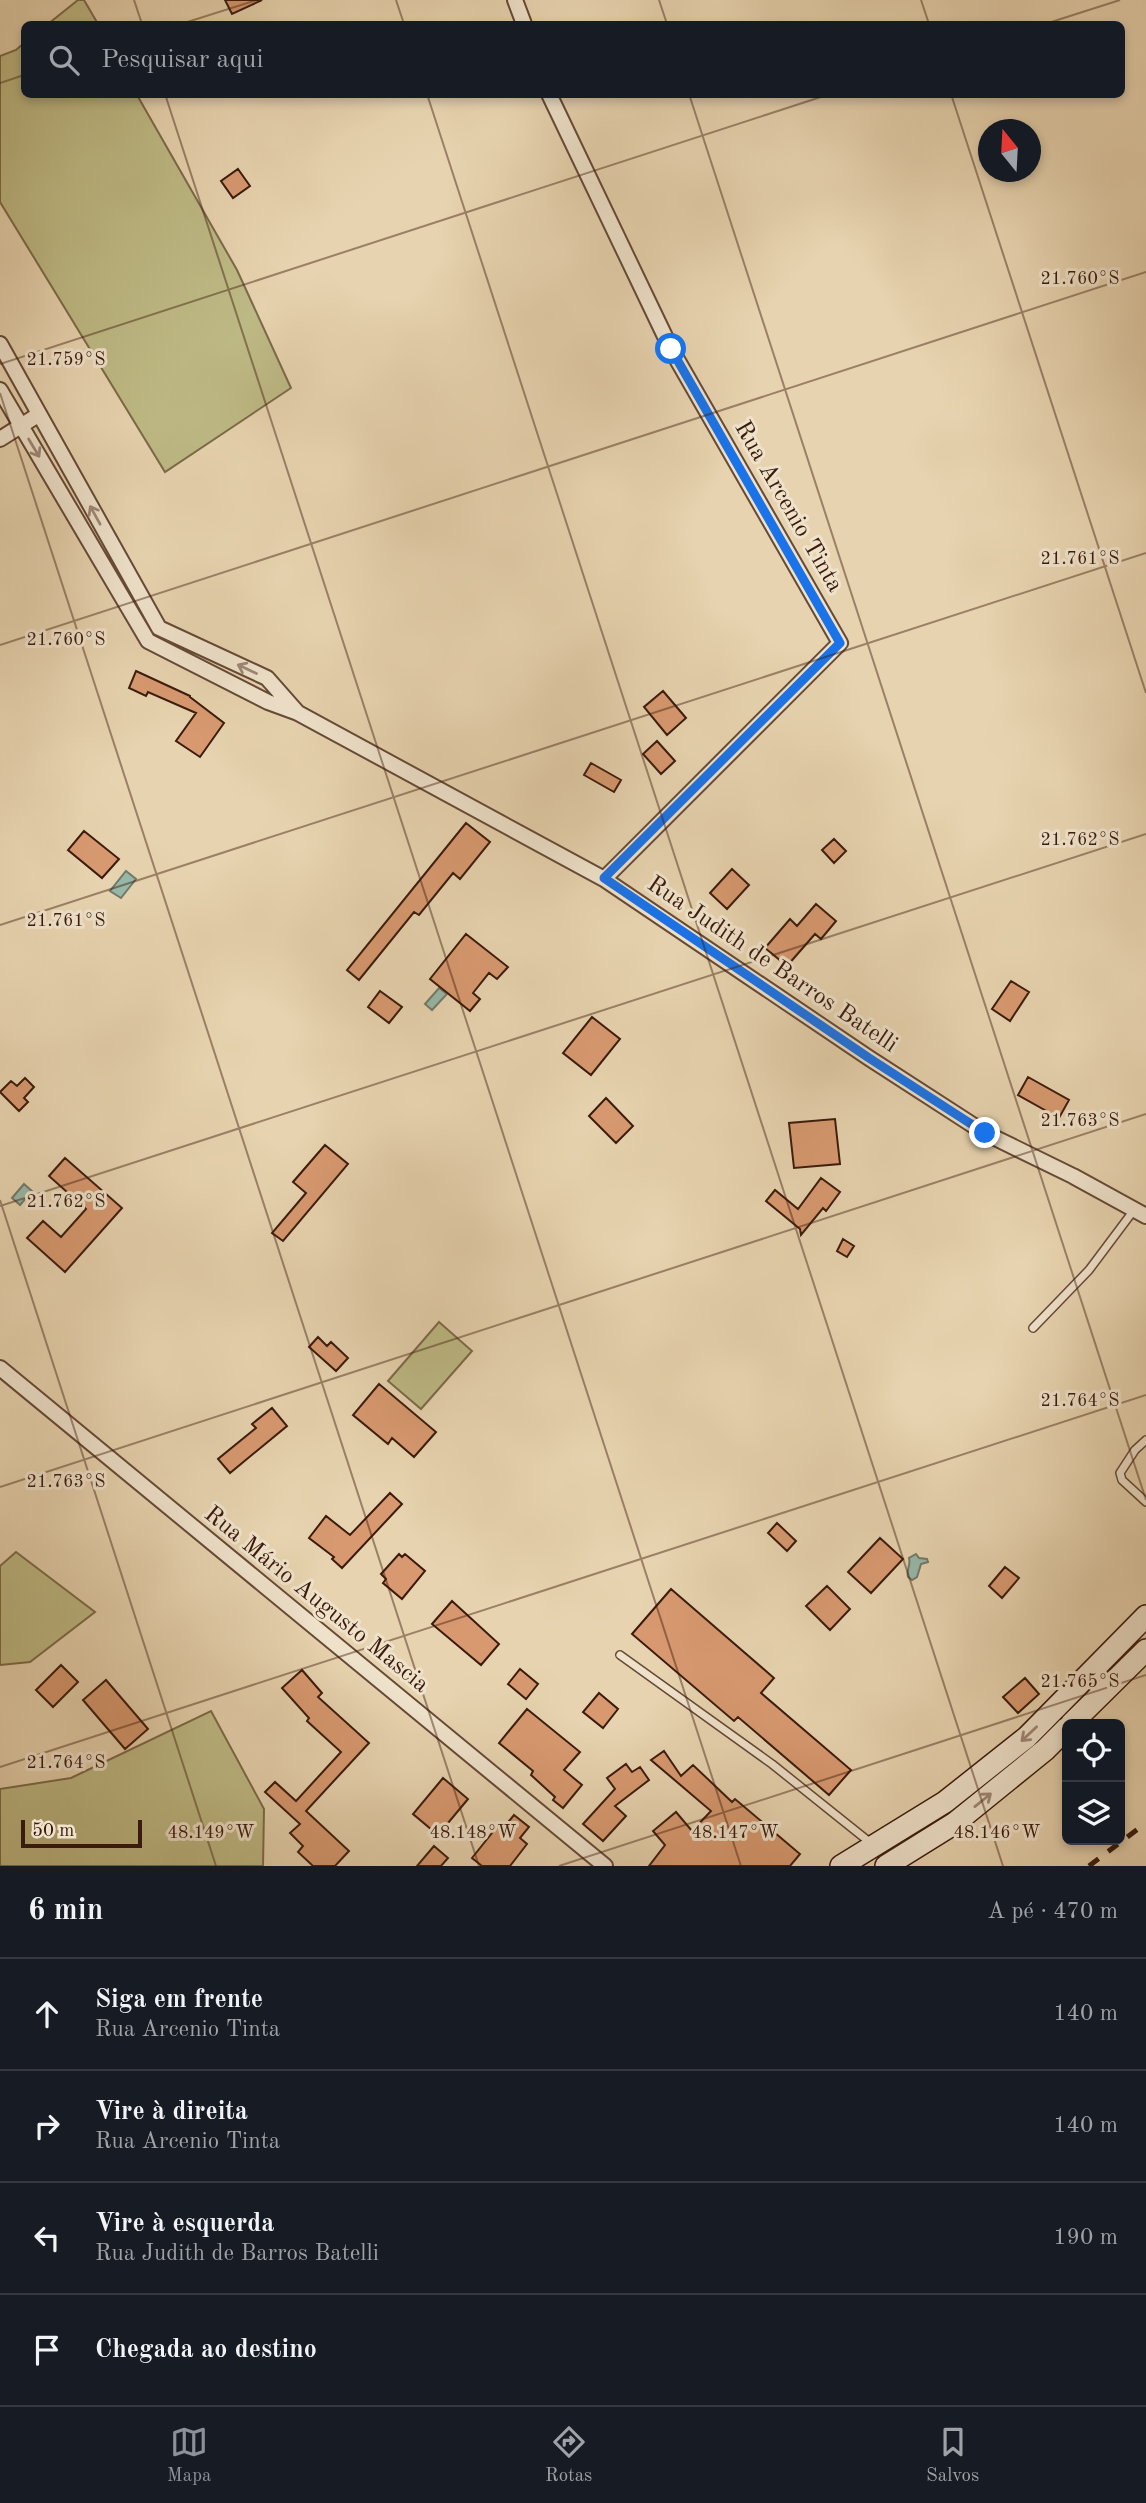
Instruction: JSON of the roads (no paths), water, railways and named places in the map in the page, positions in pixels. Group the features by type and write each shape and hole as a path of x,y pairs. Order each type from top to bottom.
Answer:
{"main road":[{"path":"841,1866 876,1847 945,1802 1027,1737 1146,1616"},
{"path":"1076,1719 1146,1650"},
{"path":"886,1866 955,1823 1062,1733"}],"street":[{"path":"515,0 523,21"},
{"name":"Rua Arcenio Tinta","path":"551,98 671,349 840,643 604,878"},
{"name":"Rua Judith de Barros Batelli","path":"0,344 159,628 267,678 298,713"},
{"name":"Rua Judith de Barros Batelli","path":"0,390 148,641 268,702 298,713 604,878 869,1058 985,1133 1073,1176 1140,1213"},
{"path":"0,439 38,415"},
{"name":"Rua Mário Augusto Mascia","path":"0,1368 605,1866"}],"lane":[{"path":"1033,1328 1140,1213"},
{"path":"1146,1440 1135,1450 1120,1473 1122,1480 1146,1502"},
{"path":"620,1655 772,1764 876,1847"}],"railway":[{"path":"1089,1866 1146,1823"}]}
